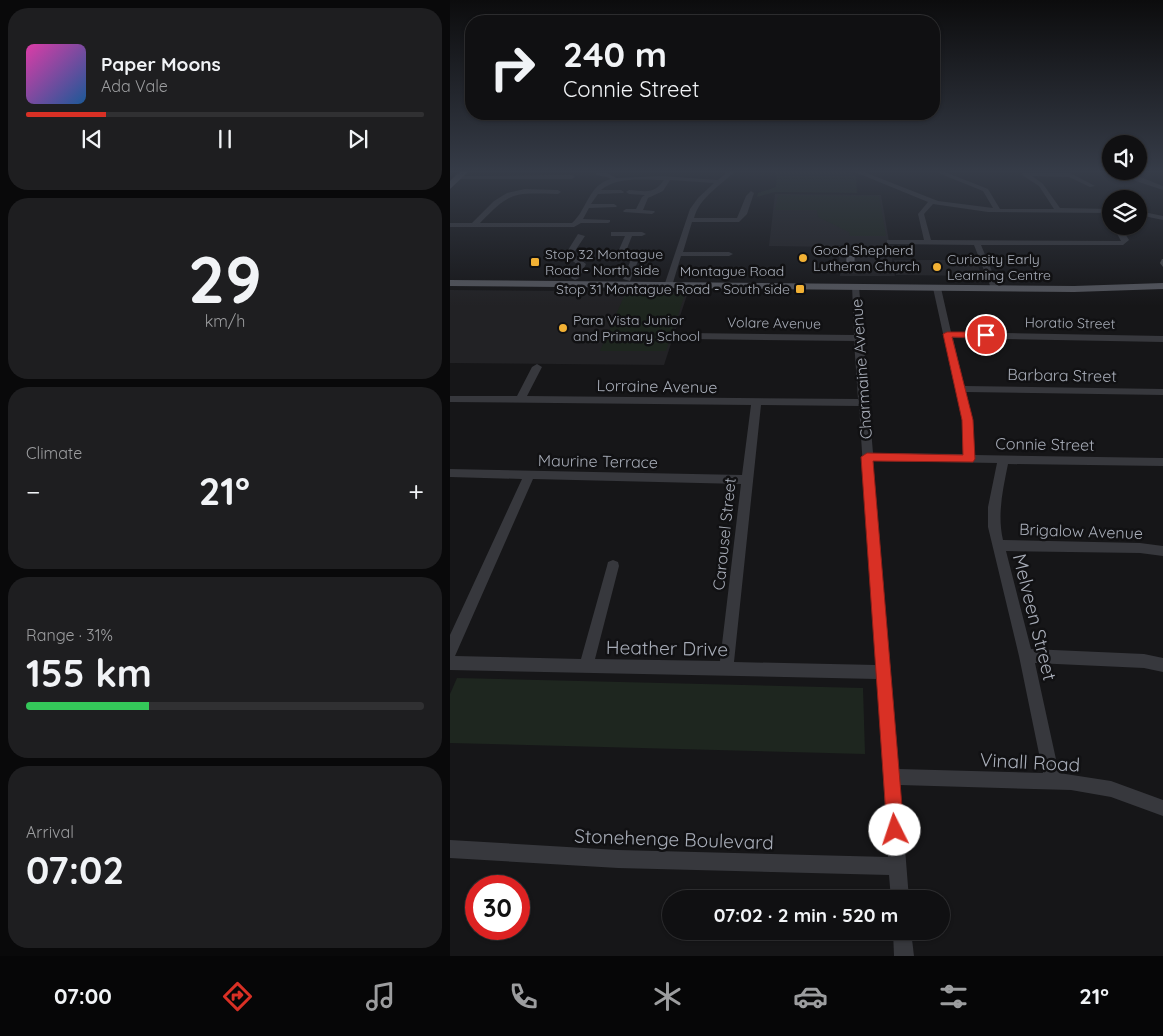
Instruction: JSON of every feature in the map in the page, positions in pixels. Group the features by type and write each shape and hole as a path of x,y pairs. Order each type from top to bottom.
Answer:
{"main road":[{"name":"Montague Road","path":"450,277 628,279 669,282"},
{"name":"Montague Road","path":"450,284 669,282 994,285 1163,282"},
{"name":"Montague Road","path":"855,284 937,288 994,285 1074,289 1163,286"}],"street":[{"path":"474,225 482,217"},
{"path":"450,224 562,226 576,225 582,217"},
{"path":"669,282 691,217"},
{"path":"689,220 739,220 743,217"},
{"path":"922,217 928,242"},
{"path":"579,221 608,221"},
{"path":"508,235 517,225"},
{"path":"614,234 642,234"},
{"path":"628,279 634,261 622,252 629,234"},
{"path":"890,242 1124,242 1123,235"},
{"path":"576,278 582,264 569,256 581,236"},
{"path":"978,243 994,285"},
{"path":"678,254 729,254"},
{"name":"Charmaine Avenue","path":"855,284 899,890"},
{"path":"937,288 968,427 969,459"},
{"name":"Horatio Street","path":"947,334 1163,339"},
{"name":"Volare Avenue","path":"689,336 859,338"},
{"path":"521,399 537,367"},
{"name":"Barbara Street","path":"960,389 1163,392"},
{"name":"Lorraine Avenue","path":"452,402 521,399 863,403"},
{"name":"Carousel Street","path":"726,669 756,402"},
{"name":"Connie Street","path":"867,457 1163,462"},
{"name":"Melveen Street","path":"1004,459 994,507 994,527 1026,656 1053,782"},
{"name":"Maurine Terrace","path":"450,473 746,480"},
{"path":"450,651 528,476"},
{"name":"Brigalow Avenue","path":"998,545 1140,548 1163,551"},
{"path":"586,666 613,566"},
{"path":"1026,656 1144,661 1163,665"},
{"name":"Heather Drive","path":"450,663 883,672"},
{"name":"Vinall Road","path":"892,777 1072,782 1102,787 1163,808"},
{"name":"Stonehenge Boulevard","path":"450,849 616,858 898,866"},
{"path":"903,940 904,956"}],"shaded area":[{"path":"772,217 885,217 895,276 840,276 838,246 888,245 837,245 837,247 769,246"},
{"path":"818,217 883,217 886,236 850,236 849,232"},
{"name":"Curiosity Early Learning Centre","path":"894,260 976,260 981,274 978,276 896,275"},
{"name":"Para Vista Junior and Primary School","path":"450,290 688,292 664,365 450,363"},
{"path":"625,294 685,294 666,351 600,351"},
{"path":"457,678 863,688 865,754 450,743 450,694"}],"building":[{"path":"847,256 854,257 854,266 847,266"}],"place":[{"name":"Good Shepherd Lutheran Church","path":"803,258"},
{"name":"Stop 32 Montague Road - North side","path":"535,262"},
{"name":"Curiosity Early Learning Centre","path":"937,267"},
{"name":"Stop 31 Montague Road - South side","path":"800,289"},
{"name":"Para Vista Junior and Primary School","path":"563,328"}],"route":[{"path":"895,830 867,457 969,459 967,420 947,334 986,335"}]}
